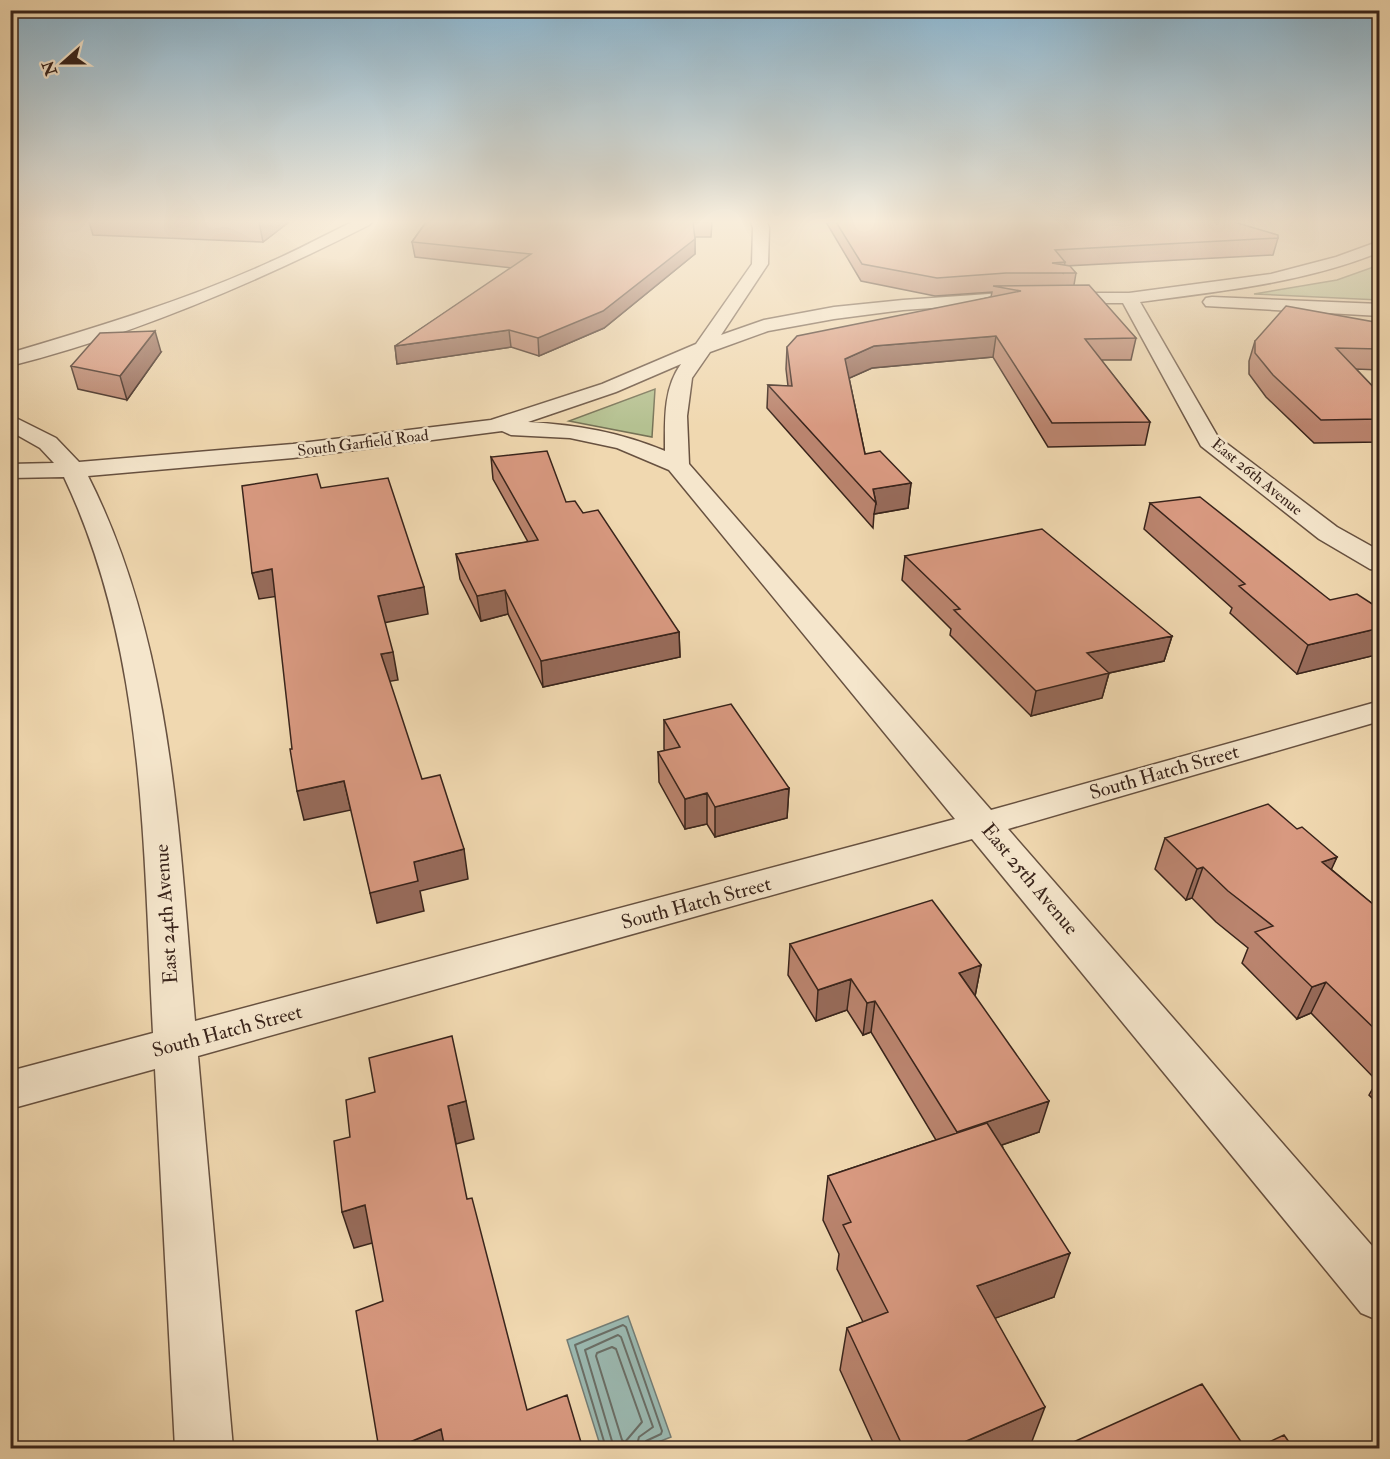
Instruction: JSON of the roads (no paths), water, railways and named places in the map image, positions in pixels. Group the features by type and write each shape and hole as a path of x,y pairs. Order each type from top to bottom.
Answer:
{"street":[{"path":"10,360 104,331 216,290"},
{"path":"677,465 676,416 682,378 742,290"},
{"path":"1129,298 1189,290"},
{"name":"South Garfield Road","path":"10,471 73,470 294,451 494,426 609,388 702,348 764,326 834,313 891,306 1003,298 1129,298"},
{"path":"1129,298 1380,310"},
{"name":"East 26th Avenue","path":"1129,298 1209,441 1328,533 1380,563"},
{"name":"East 24th Avenue","path":"10,422 48,443 73,470 96,517 110,555 144,694 156,771 204,1449"},
{"name":"East 25th Avenue","path":"494,426 570,431 624,442 677,465 1380,1295"},
{"name":"South Hatch Street","path":"10,1090 983,824 1380,711"}],"water":[{"path":"628,1316 671,1437 643,1448 601,1448 567,1340"}]}
